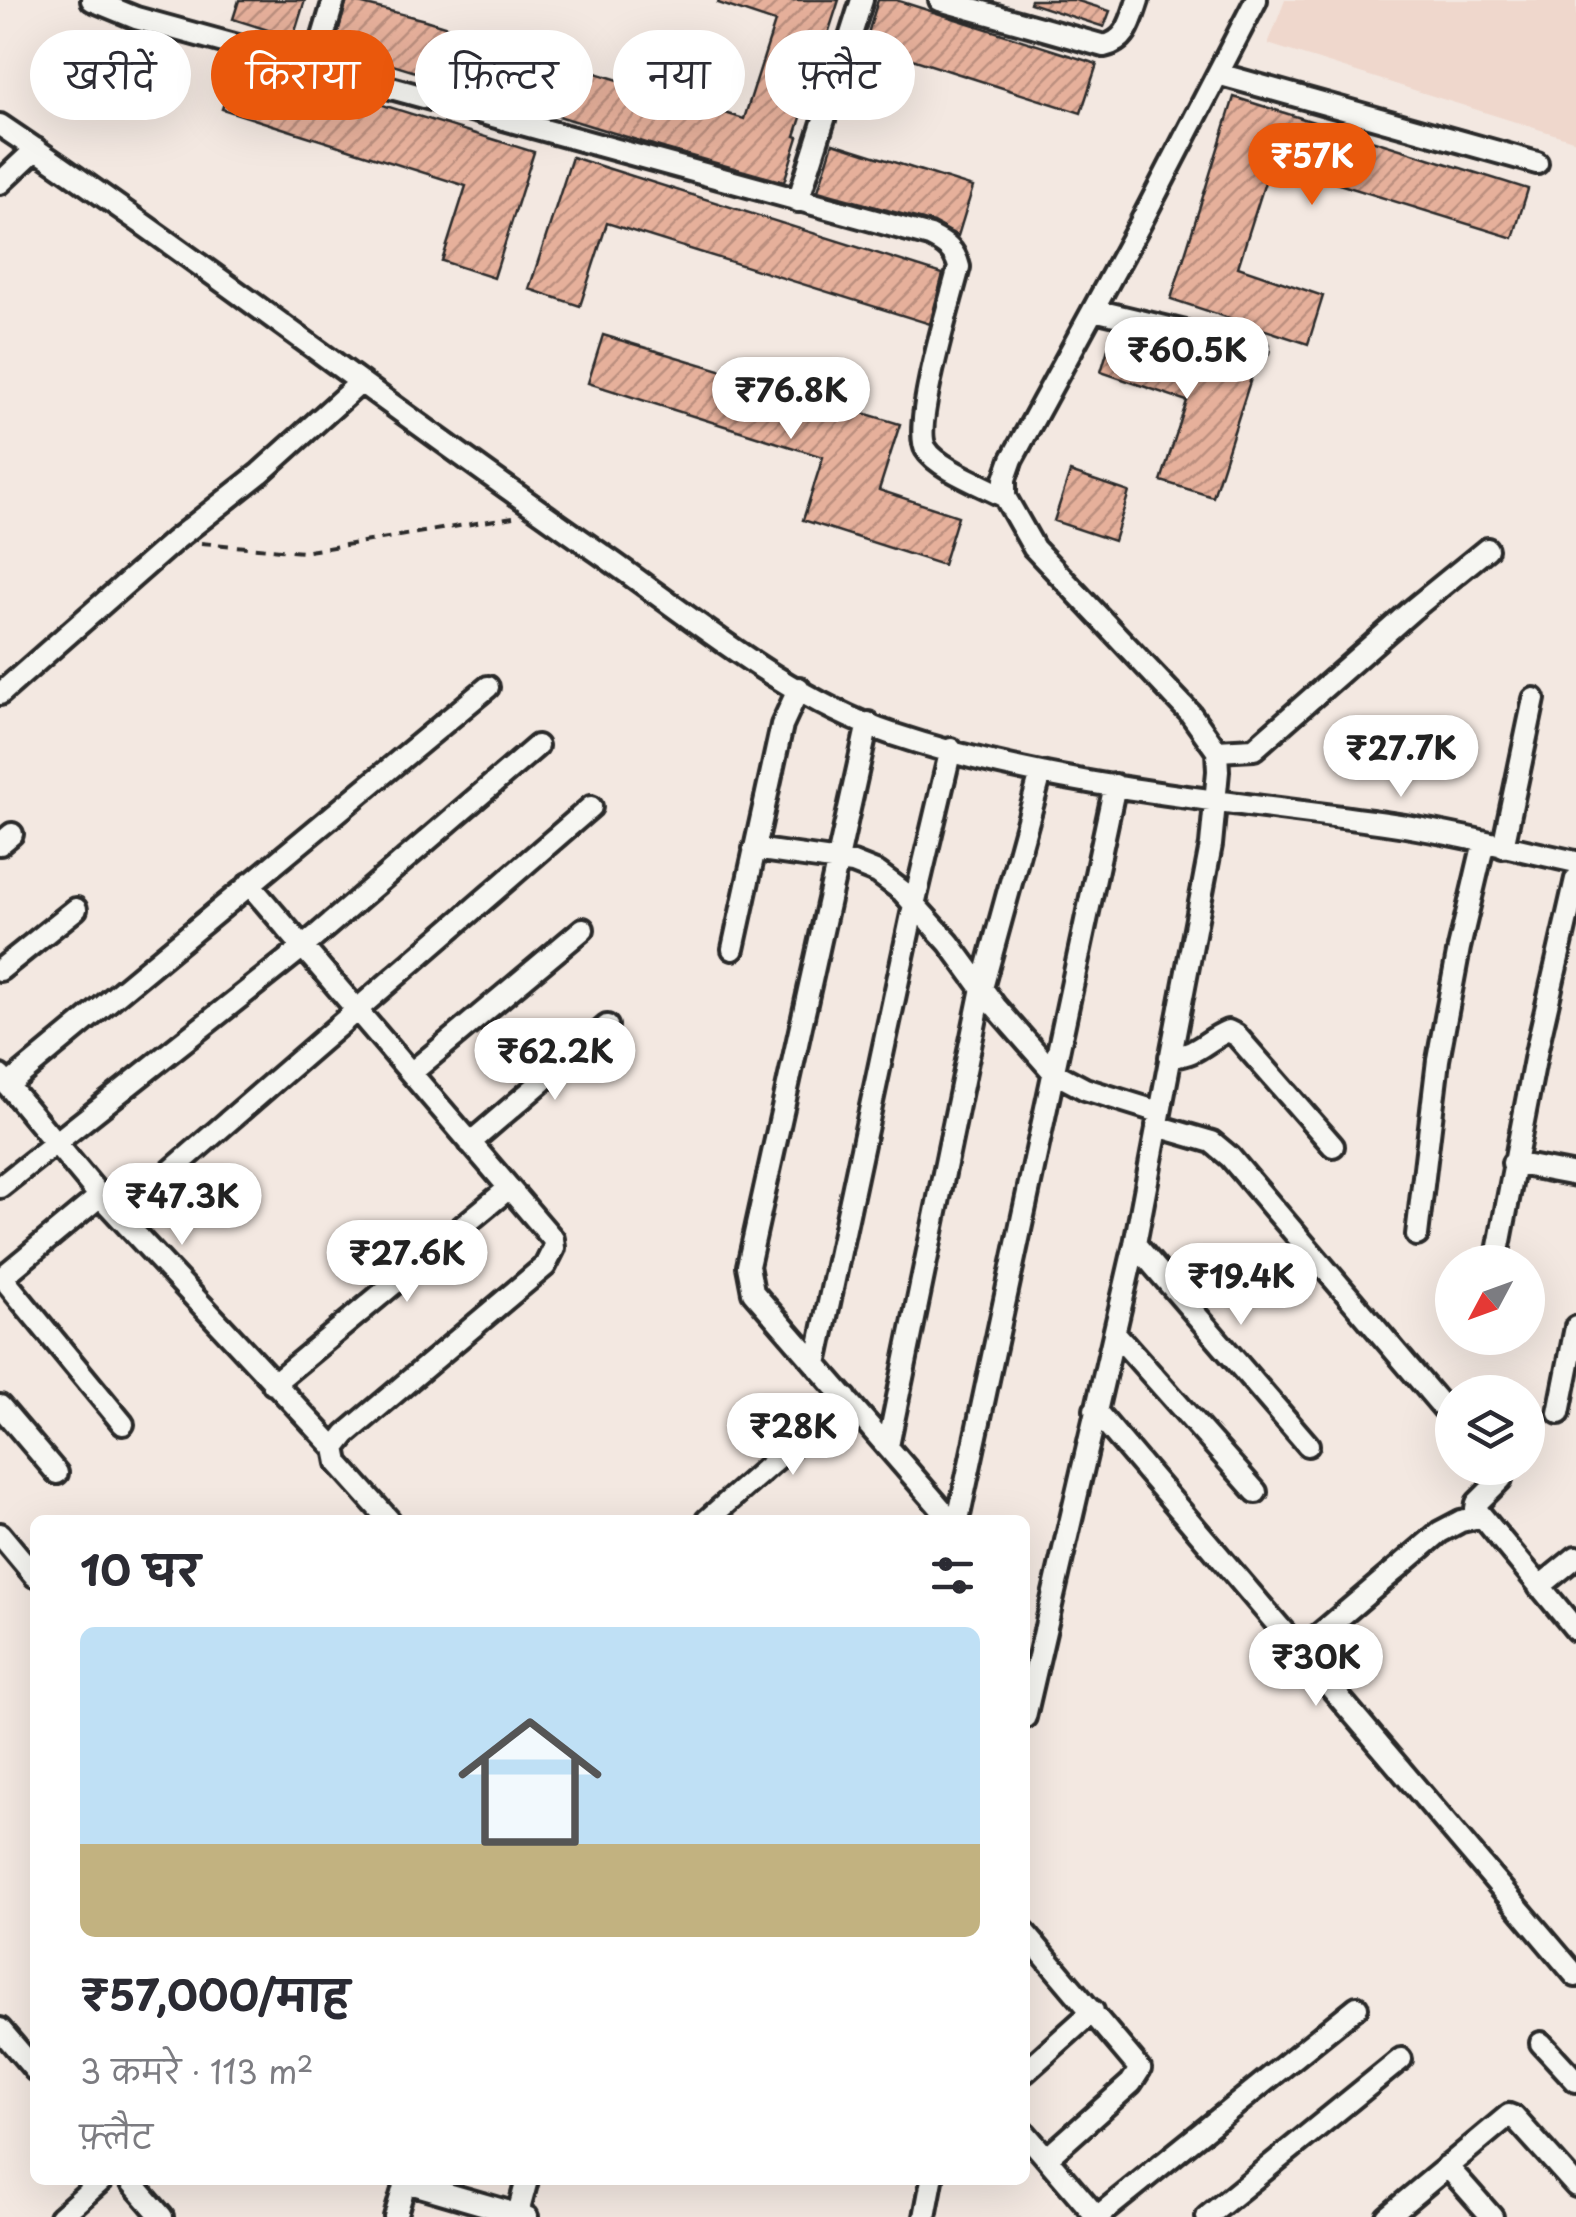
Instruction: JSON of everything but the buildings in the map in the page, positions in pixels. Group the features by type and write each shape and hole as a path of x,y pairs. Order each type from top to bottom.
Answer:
{"street":[{"path":"92,0 136,18 211,39"},
{"path":"325,30 334,0"},
{"path":"798,201 862,0"},
{"path":"940,0 1104,46 1116,43 1128,29 1138,0"},
{"path":"1030,1695 1135,1244 1211,845 1217,752 1190,713 1034,548 1005,497 1004,479 1256,0"},
{"path":"1218,74 1537,163"},
{"path":"395,89 930,236 946,244 956,255 959,267 924,418 924,447 935,460 1005,497"},
{"path":"0,125 769,672 868,723 890,733 1041,773 1400,825 1576,862"},
{"path":"0,183 36,149"},
{"path":"1094,310 1257,349"},
{"path":"2,687 260,473 361,382"},
{"path":"1217,752 1254,749 1487,549"},
{"path":"385,1515 338,1463 335,1448 100,1196 4,1080 488,687"},
{"path":"733,948 782,725 798,688"},
{"path":"1417,1234 1438,1060 1458,948 1493,845 1534,699"},
{"path":"868,723 748,1266 754,1292 950,1515"},
{"path":"0,1188 302,947 537,746"},
{"path":"816,1364 914,905 952,750"},
{"path":"888,1446 982,988 1041,773"},
{"path":"955,1515 1115,786"},
{"path":"119,1216 591,807"},
{"path":"754,849 840,861 878,873 950,943 982,988 1053,1072 1085,1090 1212,1142 1230,1157 1435,1398"},
{"path":"1499,1245 1576,880"},
{"path":"249,884 552,1239 552,1256 545,1266 346,1434 335,1448"},
{"path":"0,970 76,910"},
{"path":"411,1073 583,929"},
{"path":"470,1143 607,1026"},
{"path":"1170,1057 1202,1050 1221,1034 1236,1035 1334,1146"},
{"path":"1514,1162 1576,1175"},
{"path":"273,1384 509,1188"},
{"path":"100,1196 1,1278 122,1424"},
{"path":"1135,1244 1308,1446"},
{"path":"1560,1413 1576,1327"},
{"path":"1115,1333 1256,1492"},
{"path":"713,1515 846,1398"},
{"path":"0,1406 57,1473"},
{"path":"1095,1410 1576,1976"},
{"path":"1495,1485 1477,1503 1479,1517 1576,1630"},
{"path":"1300,1652 1440,1532 1461,1520 1479,1517"},
{"path":"0,1534 30,1570"},
{"path":"1539,1587 1576,1557"},
{"path":"1030,1938 1140,2069 1131,2083 1047,2158"},
{"path":"1030,2138 1097,2217 1357,2007"},
{"path":"1030,2068 1093,2011"},
{"path":"4,2042 30,2065"},
{"path":"1541,2043 1576,2081"},
{"path":"1207,2217 1401,2059"},
{"path":"1387,2217 1509,2115 1576,2186"},
{"path":"1447,2166 1492,2217"},
{"path":"60,2217 96,2185"},
{"path":"134,2185 162,2217"},
{"path":"395,2217 405,2185"},
{"path":"419,2185 521,2216 526,2185"},
{"path":"925,2217 931,2185"}],"path":[{"path":"174,541 303,552 542,513"}],"shaded area":[{"path":"1285,0 1576,0 1576,141 1268,44"}]}
